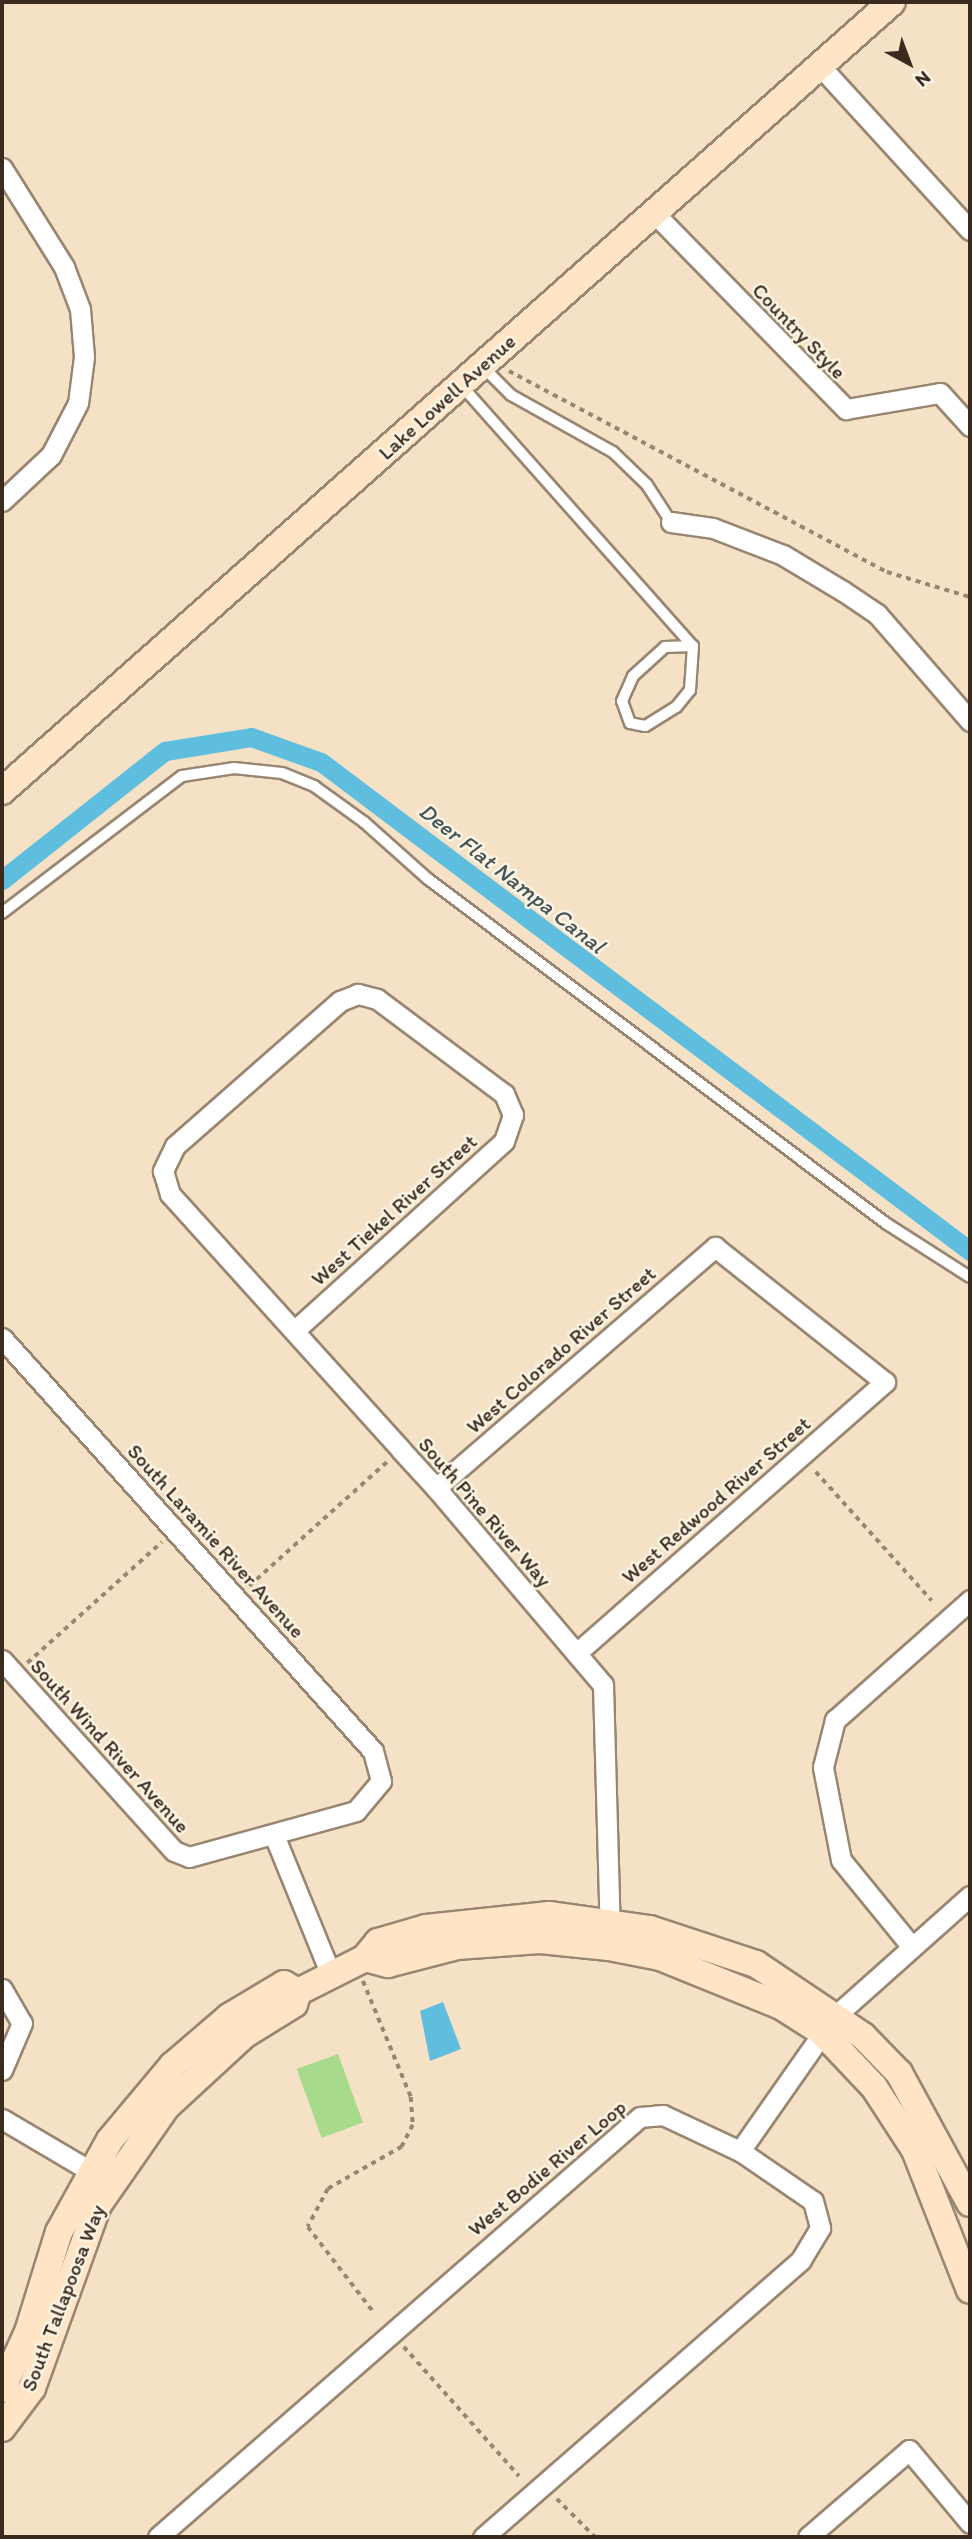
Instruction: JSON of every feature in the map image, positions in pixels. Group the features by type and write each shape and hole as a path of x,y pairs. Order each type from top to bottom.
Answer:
{"street":[{"name":"Lake Lowell Avenue","path":"2,791 892,2"},
{"path":"820,66 970,230"},
{"path":"2,168 64,267 80,309 84,357 78,403 51,455 2,501"},
{"name":"Country Style","path":"653,212 846,409 940,393 970,426"},
{"path":"671,522 713,528 783,555 843,591 877,614 970,721"},
{"name":"West Tiekel River Street","path":"163,1171 175,1146 340,1001 358,994 377,999 504,1094 513,1115 504,1141 294,1331"},
{"name":"South Pine River Way","path":"163,1171 170,1194 436,1488 603,1685 610,1935"},
{"name":"West Redwood River Street","path":"576,1653 885,1382 715,1247"},
{"name":"West Colorado River Street","path":"436,1488 715,1247"},
{"name":"South Laramie River Avenue","path":"2,1338 373,1751 381,1781 356,1811 274,1835"},
{"path":"912,1947 841,1860 823,1767 835,1720 970,1600"},
{"name":"South Wind River Avenue","path":"8,1667 174,1851 189,1857 274,1835"},
{"path":"274,1835 331,1975"},
{"path":"740,2151 828,2025 970,1896"},
{"name":"South Tallapoosa Way","path":"2,2389 28,2332 59,2232 101,2178 208,2065 294,2004 298,1992 360,1960 378,1942 493,1918 549,1915 610,1935 692,1941 756,1964 828,2025 899,2073 970,2203"},
{"path":"2,1989 22,2023 2,2070"},
{"name":"South Tallapoosa Way","path":"828,2025 874,2087 915,2150 970,2290"},
{"name":"West Bodie River Loop","path":"158,2537 640,2117 663,2115 740,2151 813,2201 820,2228 801,2260 483,2537"},
{"path":"2,2119 101,2178"},
{"name":"South Tallapoosa Way","path":"2,2428 32,2388 101,2178"},
{"path":"808,2537 909,2450 970,2522"}],"lane":[{"path":"486,362 511,395 612,452 647,485 671,522"},
{"path":"461,384 693,646 690,690 676,708 645,726 630,723 622,701 633,676 665,647 693,646"},
{"path":"2,913 182,776 234,768 282,773 344,808 428,879 876,1216 970,1277"}],"path":[{"path":"486,362 887,572 970,597"},
{"path":"236,1598 401,1450"},
{"path":"816,1472 932,1601"},
{"path":"8,1667 176,1530"},
{"path":"360,1960 411,2097 413,2125 402,2147 328,2189 308,2227 375,2314"},
{"path":"403,2346 519,2476"},
{"path":"557,2499 595,2537"}],"green space":[{"path":"338,2054 363,2123 322,2138 297,2069"}],"water":[{"path":"443,2002 461,2049 430,2061 420,2011"}],"waterway":[{"name":"Deer Flat Nampa Canal","path":"2,880 165,751 251,737 321,762 970,1251"}]}
